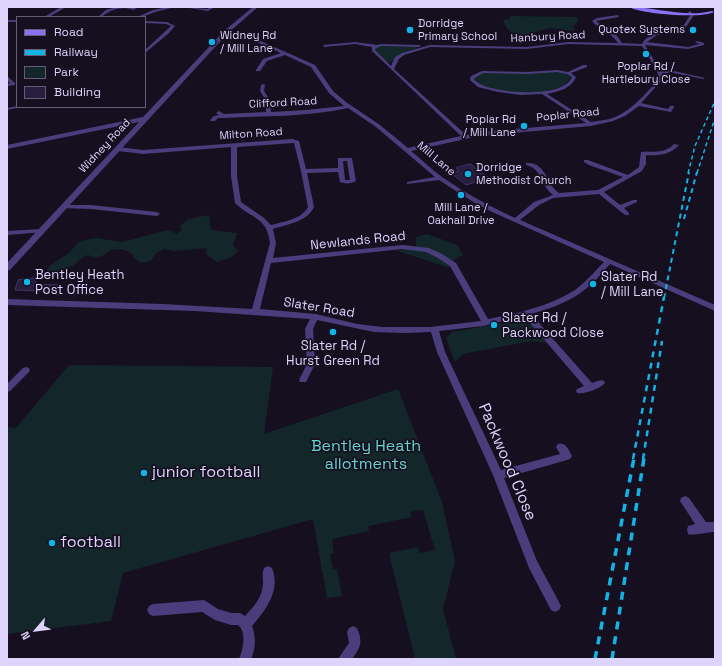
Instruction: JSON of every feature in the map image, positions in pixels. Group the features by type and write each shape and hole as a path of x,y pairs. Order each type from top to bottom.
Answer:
{"main road":[{"path":"631,7 691,13 708,14 714,12"}],"street":[{"path":"48,16 64,7"},
{"path":"142,16 154,11 173,7"},
{"path":"185,7 208,10 211,8"},
{"name":"Widney Road","path":"7,268 226,32 256,7"},
{"path":"101,16 103,13 113,8 135,8 133,9"},
{"path":"691,13 685,26 651,36 643,44 659,71 674,72 703,78"},
{"path":"618,16 597,19 594,21 597,26 616,37 620,44"},
{"path":"146,22 167,24 172,26 168,32 146,51"},
{"name":"Mill Lane","path":"226,32 243,35 313,66 331,92 378,126 440,178 472,199 609,262 715,308"},
{"name":"Hanbury Road","path":"324,46 355,43 377,46 527,48 568,43 643,44 688,48 702,44 697,42"},
{"path":"377,46 373,50 465,137"},
{"name":"Hanbury Road","path":"392,69 397,58 403,54 430,46"},
{"path":"268,69 259,69 265,60 286,53"},
{"path":"568,73 583,65 591,67"},
{"path":"557,71 568,73 574,77 570,84 563,88 543,93 512,93 491,90 472,80 478,73 489,72 528,73 557,71"},
{"name":"Poplar Road","path":"408,150 491,132 591,124 618,118 638,104 661,79 659,71"},
{"path":"7,77 15,84"},
{"path":"7,85 15,84"},
{"path":"263,85 262,91 267,99 269,113"},
{"path":"543,93 591,124"},
{"path":"638,104 669,111 672,107"},
{"name":"Clifford Road","path":"213,120 221,115 306,112 349,106"},
{"path":"7,147 145,119"},
{"name":"Milton Road","path":"118,149 143,152 292,140 296,142 304,171 310,210 300,217 270,228"},
{"path":"234,145 234,176 238,203 262,219 270,228 272,233 272,243 255,312"},
{"path":"516,220 528,208 557,195 600,192 641,170 645,160 641,151 668,152 676,145"},
{"path":"585,160 601,168 614,170 627,177"},
{"path":"532,163 541,172 548,186 557,195"},
{"path":"304,171 341,170"},
{"path":"409,183 440,178"},
{"path":"600,192 627,214"},
{"path":"620,208 635,201"},
{"path":"63,207 157,214"},
{"path":"7,233 42,230"},
{"name":"Newlands Road","path":"268,261 396,247 412,247 427,250 440,256 453,265 486,322"},
{"name":"Slater Road","path":"7,302 255,312 315,317 383,330 434,328 486,322 526,313 579,291 609,262"},
{"path":"526,313 591,388"},
{"path":"303,380 311,364 309,329 315,317"},
{"name":"Packwood Close","path":"434,328 441,352 498,475 533,564 555,606"},
{"path":"7,389 26,370"},
{"path":"580,391 601,384"},
{"path":"498,475 567,456 561,446"},
{"path":"685,501 703,527"},
{"path":"692,530 703,527 715,527"},
{"path":"246,624 267,600 270,588 268,572"},
{"path":"153,610 204,606 215,614 231,619 240,619 246,624 249,635 248,652 245,659"},
{"path":"344,659 355,645 353,632"}],"green space":[{"path":"510,16 577,17 578,22 573,26 575,31 549,28 517,38 506,27 503,20 510,19"},
{"path":"382,46 417,48 400,55 390,63 386,62 375,51 376,48"},
{"path":"556,71 570,75 571,77 564,84 553,89 539,92 507,92 492,89 481,84 474,78 483,73"},
{"path":"209,215 211,230 237,233 233,246 239,251 230,258 217,262 206,254 207,248 174,251 164,249 156,253 151,261 141,263 135,259 131,253 122,249 111,250 96,258 88,255 82,258 71,267 63,269 56,278 46,281 41,277 51,265 69,253 80,241 96,238 122,242 168,230 177,234 182,229 180,226 188,219"},
{"path":"427,234 457,245 463,255 448,263 451,267 450,268 395,250 416,249 416,237"},
{"path":"520,320 532,325 547,343 531,341 463,354 455,362 446,338 452,332"},
{"name":"Bentley Heath allotments","path":"69,365 273,367 264,434 398,389 442,502 455,561 443,609 456,659 415,659 389,553 418,547 420,553 435,550 423,510 410,512 412,517 368,526 369,531 332,539 334,553 330,554 333,570 337,569 342,596 327,598 313,519 123,573 111,621 7,634 7,427 16,428"}],"building":[{"name":"Dorridge Methodist Church","path":"471,164 489,178 466,185 451,173 459,171 456,168"},
{"path":"37,278 35,284 59,285 54,292 15,290 18,280"}],"railway":[{"path":"688,173 695,146 715,101"},
{"path":"697,173 715,118"},
{"path":"664,298 689,172"},
{"path":"684,219 697,172"},
{"path":"633,459 664,297"},
{"path":"643,459 662,341"},
{"path":"595,659 634,458"},
{"path":"612,659 644,458"}],"place":[{"name":"Dorridge Primary School","path":"410,30"},
{"name":"Quotex Systems","path":"693,30"},
{"name":"Widney Rd / Mill Lane","path":"212,42"},
{"name":"Poplar Rd / Hartlebury Close","path":"646,54"},
{"name":"Poplar Rd / Mill Lane","path":"524,126"},
{"name":"Dorridge Methodist Church","path":"468,174"},
{"name":"Mill Lane / Oakhall Drive","path":"461,195"},
{"name":"Bentley Heath Post Office","path":"27,282"},
{"name":"Slater Rd / Mill Lane","path":"593,284"},
{"name":"Slater Rd / Packwood Close","path":"494,325"},
{"name":"Slater Rd / Hurst Green Rd","path":"333,332"},
{"name":"junior football","path":"144,473"},
{"name":"football","path":"52,543"}]}
